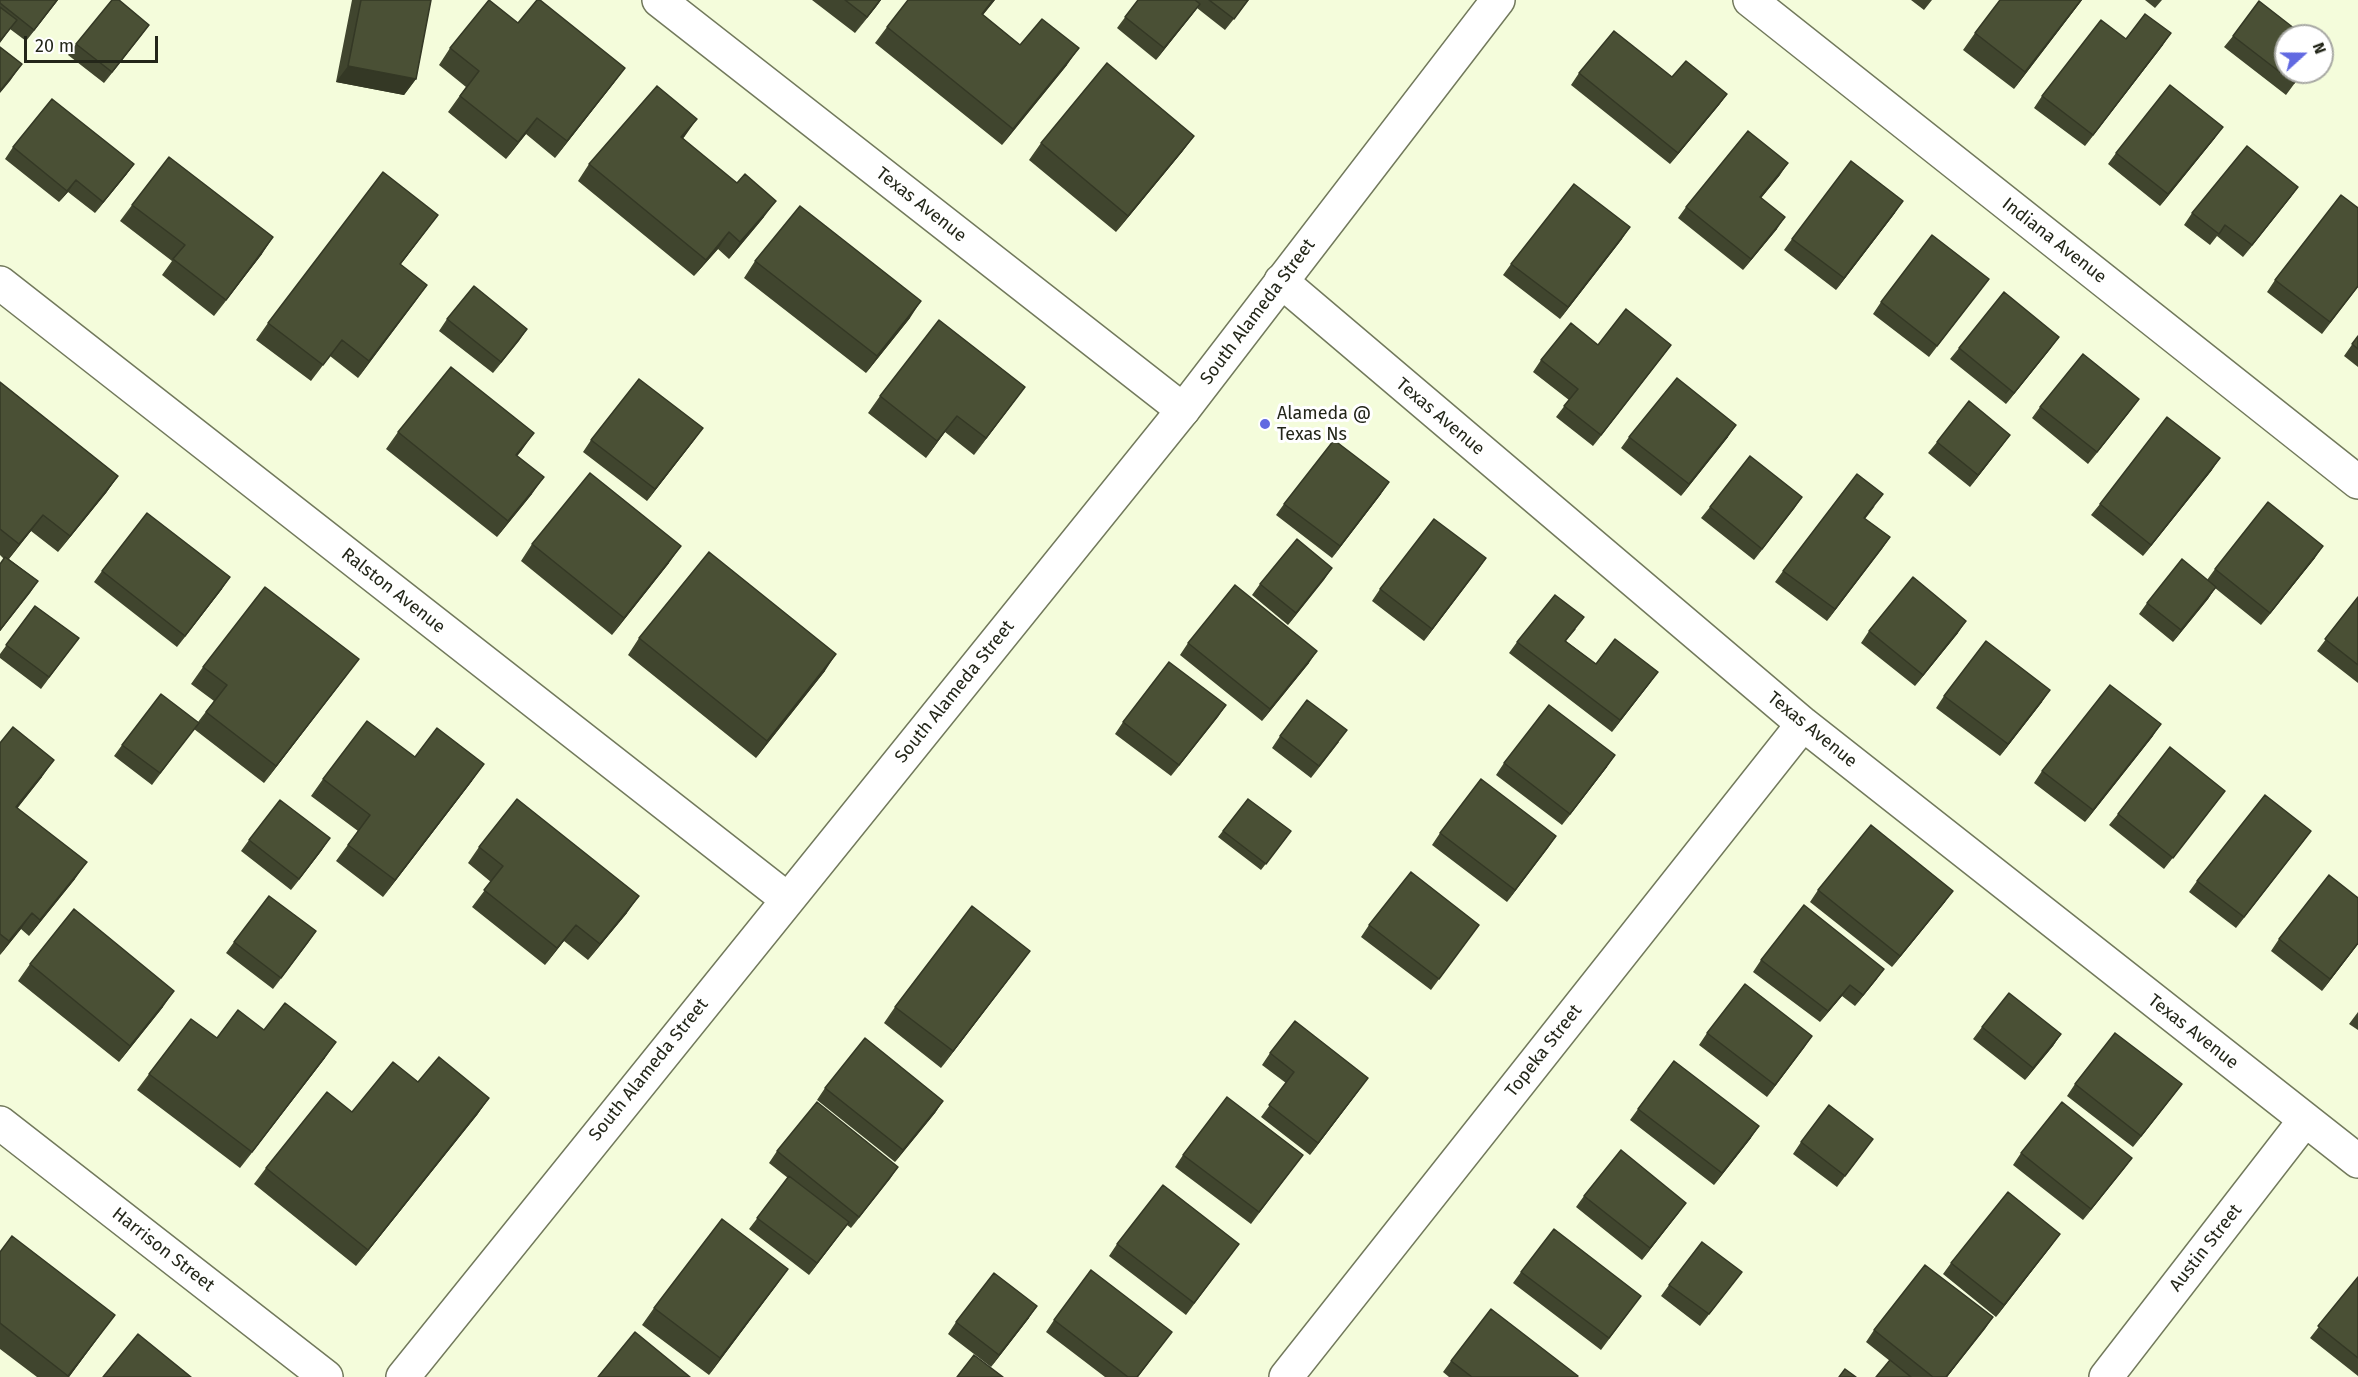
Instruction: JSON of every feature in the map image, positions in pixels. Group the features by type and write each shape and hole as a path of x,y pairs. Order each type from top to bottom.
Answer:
{"street":[{"name":"Texas Avenue","path":"659,0 1183,410"},
{"name":"South Alameda Street","path":"402,1377 1183,410 1498,0"},
{"name":"Indiana Avenue","path":"1750,0 2358,482"},
{"name":"Texas Avenue","path":"1281,281 1803,724 2358,1161"},
{"name":"Ralston Avenue","path":"0,283 787,899"},
{"name":"Topeka Street","path":"1286,1377 1803,724"},
{"name":"Austin Street","path":"2106,1377 2305,1120"},
{"name":"Harrison Street","path":"0,1123 326,1377"}],"building":[{"path":"0,0 57,0 34,30 0,3"},
{"path":"112,0 119,0 149,25 112,72 76,44"},
{"path":"361,0 431,0 416,79 348,66"},
{"path":"489,0 518,23 537,0 540,0 625,68 567,141 537,118 518,142 460,96 479,71 450,48"},
{"path":"845,0 880,0 867,17"},
{"path":"908,0 993,0 982,14 1020,45 1042,19 1079,48 1013,129 887,27"},
{"path":"1138,0 1195,0 1200,4 1164,48 1125,17"},
{"path":"1209,0 1248,0 1234,19"},
{"path":"2000,0 2081,0 2025,72 1975,33"},
{"path":"2259,1 2289,24 2274,24 2274,68 2233,36"},
{"path":"0,7 17,20 0,41"},
{"path":"2145,14 2171,33 2093,135 2042,96 2101,20 2126,39"},
{"path":"1614,31 1672,77 1686,61 1727,94 1678,153 1579,73"},
{"path":"0,47 22,64 0,91"},
{"path":"1107,63 1194,136 1128,216 1041,143"},
{"path":"2170,85 2223,127 2168,194 2116,153"},
{"path":"657,86 697,119 681,137 737,183 745,174 776,201 740,242 729,232 706,260 589,164"},
{"path":"52,99 134,164 103,202 76,180 67,191 13,147"},
{"path":"1748,131 1788,163 1760,197 1785,217 1751,259 1686,207"},
{"path":"2247,146 2298,187 2252,245 2225,225 2219,234 2192,213"},
{"path":"169,157 273,237 226,300 173,259 185,245 132,205"},
{"path":"1851,161 1903,201 1844,278 1792,239"},
{"path":"383,172 438,215 400,264 427,285 369,361 342,340 323,365 268,323"},
{"path":"1574,184 1630,227 1568,307 1511,264"},
{"path":"2341,195 2358,208 2358,286 2330,322 2275,280"},
{"path":"800,206 921,301 877,356 755,261"},
{"path":"1932,235 1989,279 1937,346 1881,302"},
{"path":"474,286 527,329 501,362 447,319"},
{"path":"2004,292 2059,337 2014,393 1959,348"},
{"path":"1626,309 1671,345 1601,435 1564,406 1578,389 1541,360 1571,323 1598,345"},
{"path":"939,320 1025,387 986,438 957,416 937,441 880,396"},
{"path":"2358,336 2358,349 2352,344"},
{"path":"2083,354 2139,399 2097,452 2040,407"},
{"path":"451,367 534,433 516,455 544,477 508,521 398,432"},
{"path":"1677,378 1736,425 1689,484 1629,437"},
{"path":"639,379 703,428 655,489 591,440"},
{"path":"0,382 118,476 70,536 43,515 19,544 0,529"},
{"path":"1969,401 2010,435 1978,475 1937,442"},
{"path":"2167,417 2220,458 2151,545 2100,504"},
{"path":"1334,440 1389,482 1340,546 1284,504"},
{"path":"1750,456 1802,497 1762,549 1710,507"},
{"path":"590,473 681,546 624,618 532,544"},
{"path":"1857,474 1883,494 1864,518 1890,537 1835,609 1783,571"},
{"path":"2268,502 2323,546 2270,613 2215,569"},
{"path":"147,513 230,577 185,636 102,571"},
{"path":"1434,519 1486,558 1432,629 1380,589"},
{"path":"1297,539 1332,568 1296,613 1260,584"},
{"path":"709,552 836,654 767,741 639,638"},
{"path":"5,557 38,581 0,630 0,564"},
{"path":"2182,559 2216,587 2181,630 2147,603"},
{"path":"1913,577 1966,621 1923,675 1869,631"},
{"path":"1235,585 1317,651 1270,709 1188,643"},
{"path":"265,587 359,659 276,766 206,712 227,685 203,667"},
{"path":"1555,595 1584,617 1565,641 1596,664 1615,639 1658,672 1620,720 1517,642"},
{"path":"2358,597 2358,665 2325,639"},
{"path":"35,606 79,638 49,677 6,645"},
{"path":"1986,641 2050,690 2008,744 1944,696"},
{"path":"1169,662 1226,705 1179,765 1123,722"},
{"path":"2110,685 2161,724 2093,810 2042,771"},
{"path":"161,694 199,723 160,773 122,745"},
{"path":"1307,700 1347,730 1319,766 1280,736"},
{"path":"1549,705 1615,755 1570,814 1504,763"},
{"path":"367,721 415,757 437,728 484,764 395,880 348,845 370,815 323,779"},
{"path":"13,727 54,760 16,807 87,862 40,920 32,913 9,941 0,934 0,743"},
{"path":"2170,747 2225,791 2173,858 2118,814"},
{"path":"1481,779 1556,836 1515,890 1440,833"},
{"path":"2265,795 2311,831 2244,917 2197,881"},
{"path":"517,799 639,896 600,944 576,925 557,948 484,890 503,866 479,847"},
{"path":"1248,799 1291,831 1266,864 1223,831"},
{"path":"280,800 330,838 299,879 249,840"},
{"path":"1871,825 1953,891 1900,956 1818,890"},
{"path":"1411,872 1479,925 1439,979 1369,925"},
{"path":"2329,875 2358,898 2358,943 2330,979 2279,939"},
{"path":"269,896 316,931 281,978 234,942"},
{"path":"1804,905 1884,969 1863,995 1850,985 1828,1011 1761,960"},
{"path":"972,906 1030,951 953,1051 895,1007"},
{"path":"74,909 174,991 130,1046 30,964"},
{"path":"1745,984 1812,1036 1775,1085 1707,1033"},
{"path":"2009,993 2061,1034 2033,1068 1982,1027"},
{"path":"285,1003 336,1042 252,1152 149,1074 191,1019 217,1038 238,1010 264,1030"},
{"path":"1295,1021 1368,1078 1318,1143 1269,1105 1294,1072 1270,1053"},
{"path":"2115,1033 2182,1084 2141,1136 2075,1084"},
{"path":"865,1038 943,1101 903,1150 825,1088"},
{"path":"439,1057 489,1098 368,1250 266,1168 327,1092 352,1112 393,1062 418,1082"},
{"path":"1674,1061 1759,1126 1722,1173 1638,1109"},
{"path":"1227,1097 1303,1155 1259,1212 1183,1155"},
{"path":"817,1102 898,1167 859,1217 777,1151"},
{"path":"2062,1102 2132,1158 2091,1209 2021,1153"},
{"path":"1829,1105 1873,1139 1845,1176 1801,1142"},
{"path":"1621,1150 1686,1203 1650,1248 1584,1196"},
{"path":"789,1176 849,1222 817,1263 757,1218"},
{"path":"1163,1185 1239,1244 1194,1303 1117,1244"},
{"path":"2008,1192 2060,1234 2004,1305 1951,1263"},
{"path":"722,1219 788,1269 720,1358 654,1308"},
{"path":"1554,1229 1641,1296 1609,1338 1521,1272"},
{"path":"12,1236 115,1315 68,1376 0,1323 0,1252"},
{"path":"1702,1242 1742,1272 1709,1314 1669,1285"},
{"path":"1925,1265 1993,1317 1946,1377 1933,1377 1874,1330"},
{"path":"1091,1270 1172,1332 1137,1377 1128,1377 1054,1320"},
{"path":"994,1273 1037,1306 999,1355 956,1322"},
{"path":"2358,1277 2358,1358 2318,1326"},
{"path":"1491,1309 1578,1376 1472,1377 1451,1361"},
{"path":"635,1332 690,1377 598,1377"},
{"path":"138,1334 191,1377 103,1377"},
{"path":"974,1355 1003,1377 957,1377"},
{"path":"1890,1360 1911,1377 1876,1377"},
{"path":"1845,1369 1856,1377 1839,1377"}],"place":[{"name":"Alameda @ Texas Ns","path":"1265,424"}]}
